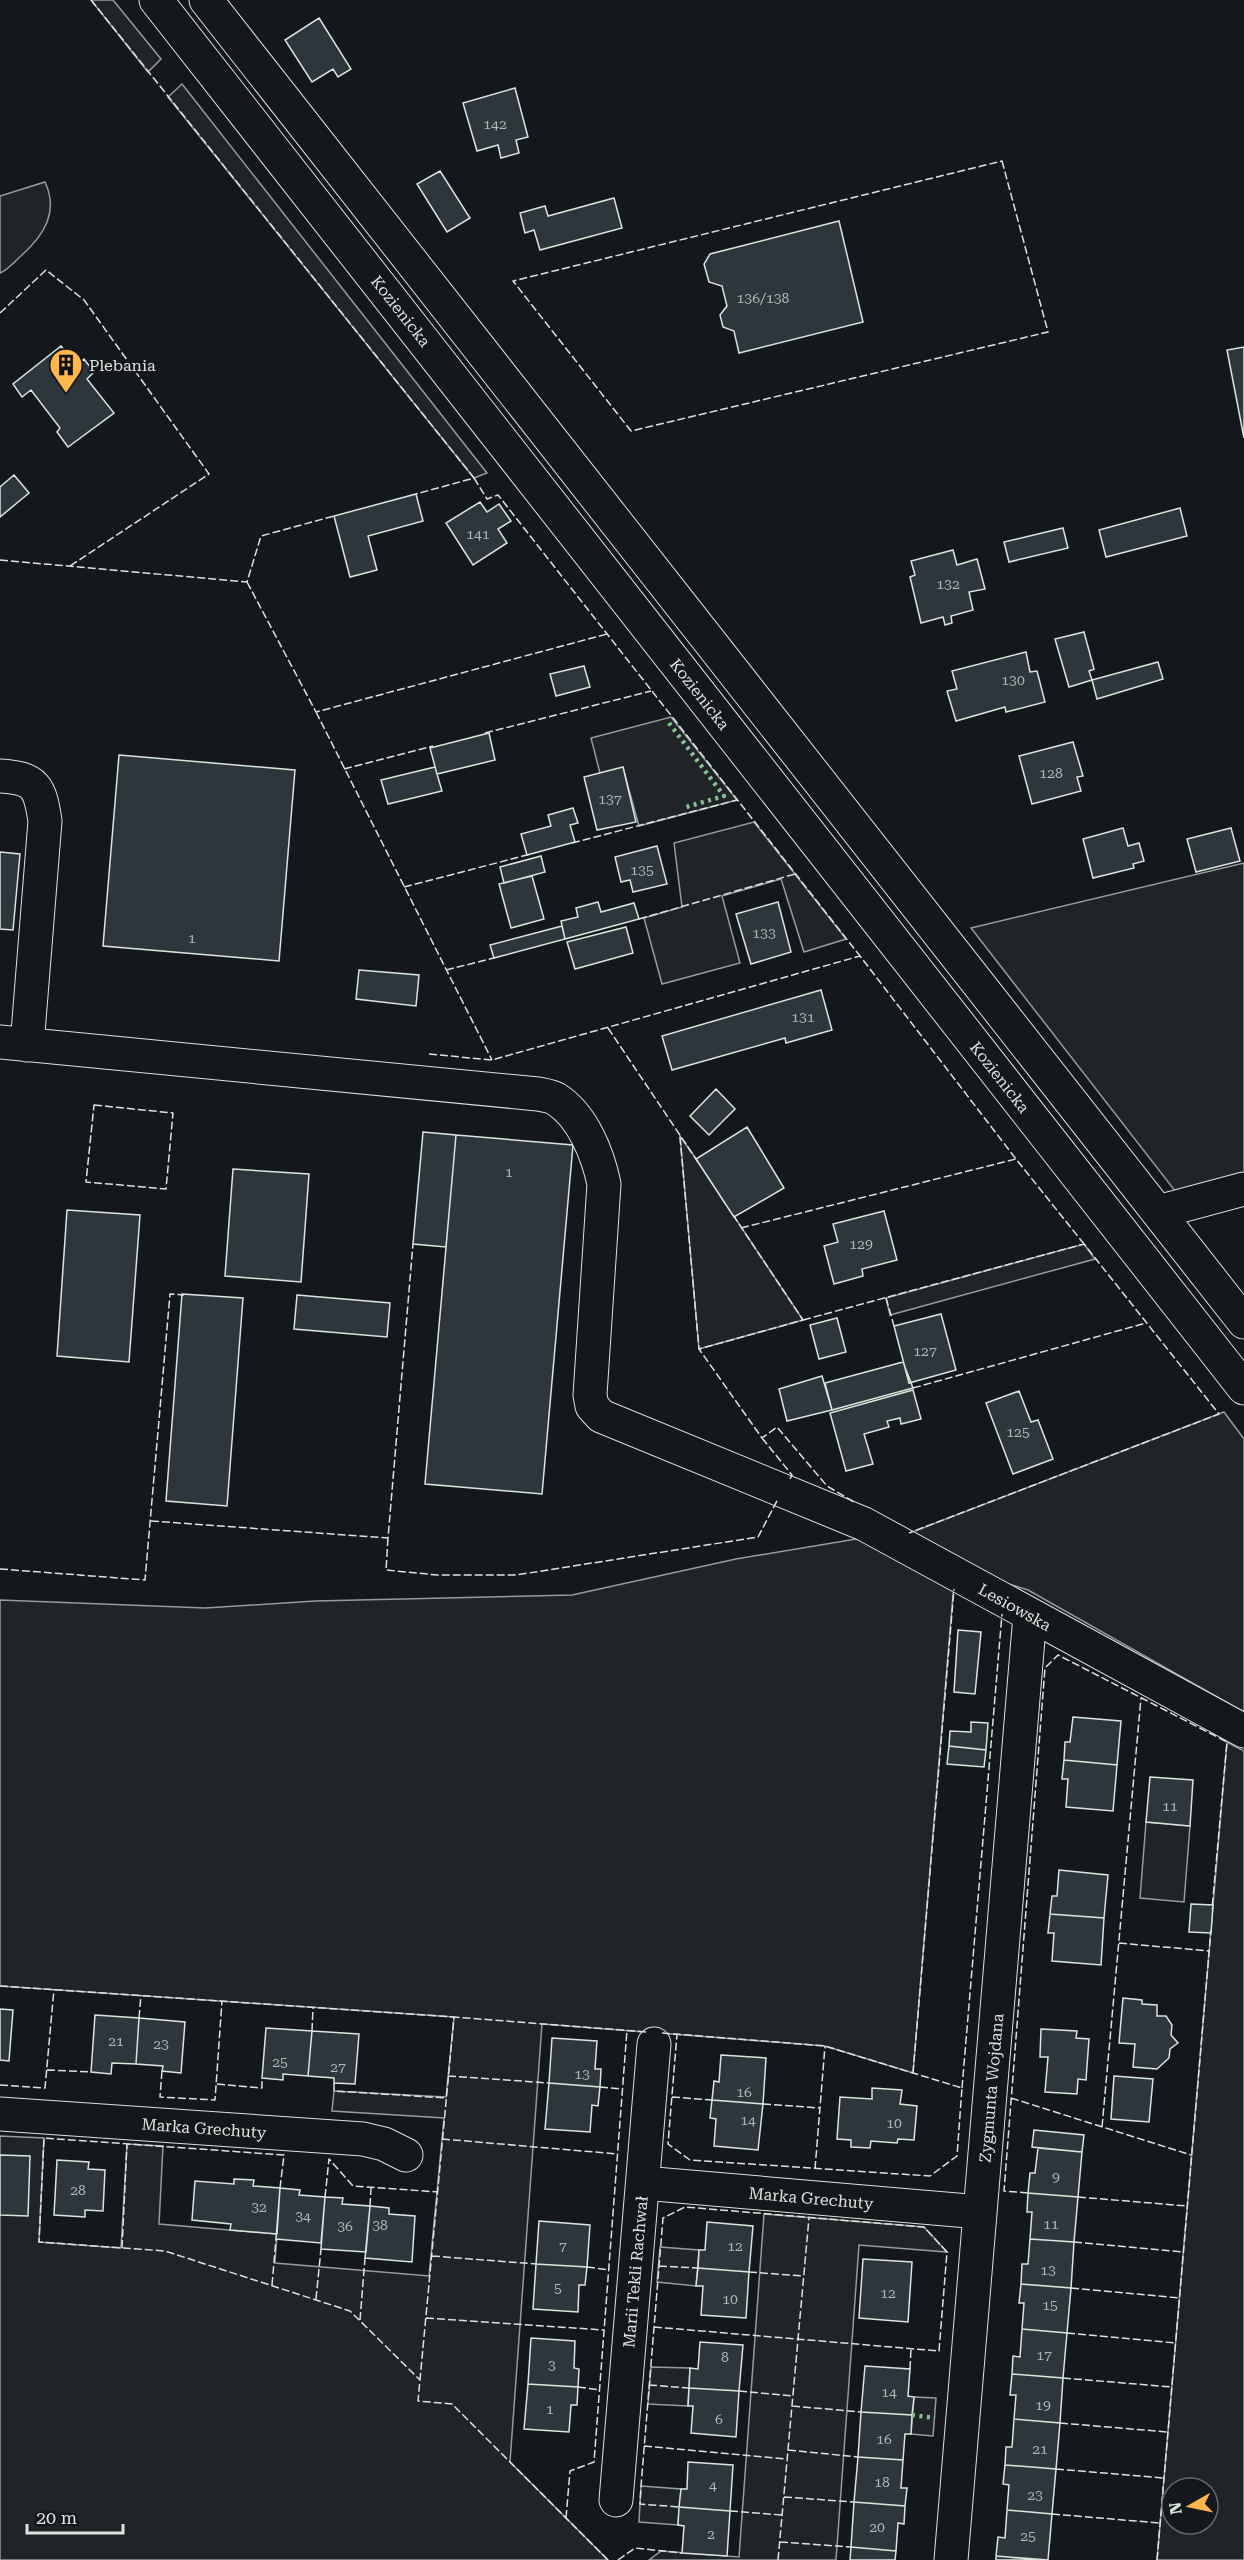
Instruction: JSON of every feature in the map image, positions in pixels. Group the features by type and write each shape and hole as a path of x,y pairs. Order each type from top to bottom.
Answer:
{"main road":[{"name":"Kozienicka","path":"156,0 1244,1388"},
{"path":"206,0 1244,1322"},
{"path":"0,776 22,778 35,784 42,802 45,821 14,1043"},
{"name":"Lesiowska","path":"14,1043 517,1092 555,1099 572,1115 597,1155 604,1184 591,1406 601,1416 864,1524 1244,1731"},
{"path":"1158,1212 1244,1189"},
{"name":"Zygmunta Wojdana","path":"951,2560 1030,1615"},
{"name":"Marii Tekli Rachwał","path":"616,2500 654,2044"},
{"name":"Marka Grechuty","path":"0,2114 363,2139 384,2144 406,2155"},
{"name":"Marka Grechuty","path":"643,2183 980,2212"}],"shaded area":[{"path":"91,0 113,0 161,59 148,72"},
{"path":"182,84 487,473 474,478 168,97"},
{"path":"45,182 49,193 50,213 43,231 9,268 0,273 0,196"},
{"path":"671,717 737,800 639,826 623,768 600,773 591,738"},
{"path":"754,822 846,939 804,952 781,879 722,896 740,963 662,984 644,918 682,907 674,843"},
{"path":"1244,863 1244,1178 1179,1196 971,928"},
{"path":"680,1136 696,1159 803,1320 699,1349"},
{"path":"1084,1244 1095,1259 890,1315 886,1298"},
{"path":"1224,1412 1244,1439 1244,1712 1028,1590 983,1576 907,1534"},
{"path":"856,1539 878,1543 954,1583 913,2073 825,2046 542,2024 510,2462 608,2560 0,2560 0,2136 44,2138 39,2242 121,2248 127,2144 163,2146 159,2224 277,2234 275,2263 429,2276 444,2118 332,2111 334,2091 446,2097 454,2017 0,1986 0,1600 205,1608 315,1601 572,1595 736,1559"},
{"path":"1227,1742 1244,1751 1244,2560 1157,2560 1160,2525 1160,2536 1220,2536 1220,2476 1164,2476"},
{"path":"1146,1822 1190,1826 1184,1902 1140,1898"},
{"path":"764,2214 924,2227 947,2252 859,2245 836,2560 649,2560 661,2551 739,2557"},
{"path":"660,2247 699,2250 696,2286 657,2282"},
{"path":"651,2367 690,2368 688,2406 648,2404"},
{"path":"914,2397 936,2398 933,2436 911,2434"},
{"path":"641,2486 681,2489 678,2525 639,2522"}],"building":[{"path":"319,18 351,69 338,77 333,69 312,82 285,40"},
{"path":"515,88 528,137 516,140 519,153 501,158 498,145 477,151 463,103"},
{"path":"440,171 470,218 447,232 417,184"},
{"path":"614,198 622,228 540,250 534,230 525,233 520,213 545,206 548,216"},
{"path":"839,221 863,322 739,353 734,331 723,327 720,315 727,306 722,286 709,282 704,264 710,254"},
{"name":"Plebania","path":"61,346 76,365 84,359 94,372 87,379 114,413 68,447 57,432 60,428 31,390 22,397 13,384"},
{"path":"1244,347 1244,438 1227,350"},
{"path":"14,475 29,493 0,517 0,487"},
{"path":"416,494 423,521 368,536 377,570 350,577 334,516"},
{"path":"480,502 487,512 499,504 511,521 498,529 507,543 473,565 446,523"},
{"path":"1180,508 1187,536 1106,557 1099,530"},
{"path":"1063,528 1068,548 1009,562 1004,542"},
{"path":"953,550 957,565 977,559 985,589 969,592 973,610 951,616 952,623 945,625 943,617 921,623 910,577 915,575 911,561"},
{"path":"1084,632 1094,669 1089,671 1092,680 1069,687 1055,639"},
{"path":"1026,652 1030,672 1037,671 1045,702 1006,712 1005,707 956,721 947,691 957,689 952,671"},
{"path":"1158,662 1163,679 1097,699 1092,680"},
{"path":"584,666 590,687 556,696 550,674"},
{"path":"489,733 495,760 437,774 430,748"},
{"path":"1073,742 1083,776 1077,777 1081,791 1032,804 1019,756"},
{"path":"119,755 295,770 279,961 103,946"},
{"path":"435,767 442,791 388,804 381,780"},
{"path":"623,767 636,822 597,830 584,777"},
{"path":"573,808 578,823 570,825 575,842 527,855 521,834 551,826 548,815"},
{"path":"1123,828 1128,846 1139,843 1144,861 1133,864 1134,868 1093,878 1083,839"},
{"path":"1231,828 1240,861 1196,872 1187,839"},
{"path":"657,846 667,884 633,892 630,880 621,882 615,857"},
{"path":"0,852 20,854 13,930 0,929"},
{"path":"541,856 545,872 504,883 500,867"},
{"path":"532,876 544,919 511,928 499,884"},
{"path":"598,902 601,912 634,903 639,919 565,939 561,921 578,917 576,908"},
{"path":"778,902 791,952 751,964 736,914"},
{"path":"562,926 565,939 494,958 490,945"},
{"path":"626,927 633,953 575,969 567,942"},
{"path":"359,970 419,975 416,1006 356,999"},
{"path":"821,990 832,1030 786,1043 785,1038 672,1070 662,1036"},
{"path":"716,1089 735,1109 709,1135 690,1116"},
{"path":"747,1127 784,1188 734,1217 696,1159"},
{"path":"423,1132 456,1135 446,1247 413,1244"},
{"path":"456,1135 573,1145 542,1494 425,1484"},
{"path":"233,1169 309,1174 301,1282 225,1276"},
{"path":"67,1210 140,1215 129,1362 57,1356"},
{"path":"884,1211 897,1260 862,1269 863,1276 834,1284 824,1246 838,1242 833,1224"},
{"path":"182,1294 243,1298 227,1506 166,1501"},
{"path":"297,1295 390,1303 387,1337 294,1329"},
{"path":"941,1314 956,1370 909,1383 894,1326"},
{"path":"837,1318 846,1352 819,1359 810,1325"},
{"path":"903,1362 913,1388 832,1410 825,1383"},
{"path":"822,1376 832,1410 787,1421 779,1389"},
{"path":"913,1390 921,1419 901,1424 900,1418 887,1421 889,1427 864,1434 873,1464 846,1471 830,1413"},
{"path":"1019,1391 1031,1422 1038,1420 1053,1459 1013,1474 986,1403"},
{"path":"958,1630 981,1632 975,1694 954,1692"},
{"path":"1073,1717 1121,1721 1117,1765 1064,1760 1065,1742 1070,1742"},
{"path":"971,1722 988,1723 986,1750 949,1746 950,1731 971,1732"},
{"path":"949,1746 986,1750 984,1767 947,1764"},
{"path":"1064,1760 1117,1765 1113,1811 1066,1807 1068,1779 1062,1779"},
{"path":"1150,1777 1193,1780 1190,1826 1146,1822"},
{"path":"1059,1870 1108,1875 1104,1918 1050,1914 1052,1896 1057,1896"},
{"path":"1191,1904 1213,1905 1211,1933 1189,1932"},
{"path":"1050,1914 1104,1918 1101,1965 1052,1961 1054,1933 1048,1933"},
{"path":"1123,1998 1142,2000 1142,2004 1157,2005 1157,2016 1166,2016 1172,2025 1171,2035 1178,2043 1170,2049 1169,2058 1157,2069 1133,2067 1135,2044 1119,2043"},
{"path":"0,2009 13,2010 9,2061 0,2060"},
{"path":"95,2015 139,2018 136,2064 112,2063 111,2074 91,2072"},
{"path":"139,2018 185,2022 181,2073 162,2071 163,2066 136,2064"},
{"path":"266,2028 312,2031 308,2076 283,2074 283,2080 262,2078"},
{"path":"1041,2029 1077,2031 1076,2038 1089,2039 1086,2080 1078,2079 1077,2094 1045,2092 1048,2057 1040,2057"},
{"path":"312,2031 359,2034 355,2084 334,2083 334,2078 308,2076"},
{"path":"552,2038 597,2041 595,2069 601,2069 600,2087 549,2083"},
{"path":"721,2055 766,2058 763,2104 712,2100 714,2081 719,2082"},
{"path":"1114,2076 1153,2079 1149,2122 1111,2119"},
{"path":"549,2083 600,2087 598,2106 592,2105 590,2132 545,2129"},
{"path":"872,2088 902,2090 900,2104 917,2106 914,2140 898,2139 897,2143 871,2141 870,2148 851,2147 851,2140 837,2139 840,2097 872,2099"},
{"path":"712,2100 763,2104 758,2150 714,2146 716,2119 710,2118"},
{"path":"1034,2130 1084,2135 1082,2152 1032,2147"},
{"path":"1038,2148 1082,2152 1078,2197 1028,2193 1030,2173 1035,2173"},
{"path":"0,2155 30,2156 28,2216 0,2215"},
{"path":"57,2160 89,2162 88,2169 105,2170 103,2211 85,2210 85,2217 54,2215"},
{"path":"234,2179 254,2180 253,2186 280,2188 277,2234 230,2230 231,2224 192,2220 195,2181 234,2184"},
{"path":"280,2188 300,2190 299,2195 325,2197 321,2243 276,2239"},
{"path":"1028,2193 1078,2197 1074,2242 1030,2239 1032,2212 1027,2212"},
{"path":"325,2197 343,2198 342,2204 370,2206 366,2252 321,2249"},
{"path":"370,2206 389,2208 389,2214 415,2216 412,2262 365,2258"},
{"path":"539,2221 590,2225 587,2267 536,2264"},
{"path":"707,2222 753,2226 749,2272 698,2268 699,2250 705,2250"},
{"path":"1030,2239 1074,2242 1071,2288 1021,2284 1022,2264 1028,2264"},
{"path":"863,2259 912,2262 908,2322 859,2318"},
{"path":"536,2264 587,2267 585,2285 579,2285 578,2312 533,2309"},
{"path":"698,2268 749,2272 746,2318 701,2315 703,2286 696,2286"},
{"path":"1021,2284 1071,2288 1067,2333 1022,2329 1024,2303 1019,2303"},
{"path":"1022,2329 1067,2333 1063,2378 1012,2374 1013,2356 1020,2357"},
{"path":"531,2338 575,2341 574,2368 579,2369 578,2387 528,2384"},
{"path":"700,2342 743,2345 739,2391 689,2388 690,2368 698,2369"},
{"path":"865,2366 910,2369 908,2396 914,2397 912,2415 861,2412"},
{"path":"1012,2374 1063,2378 1060,2423 1014,2419 1016,2395 1010,2395"},
{"path":"528,2384 578,2387 577,2405 571,2405 569,2432 524,2429"},
{"path":"689,2388 739,2391 736,2437 691,2433 693,2406 688,2406"},
{"path":"861,2412 912,2415 911,2434 905,2434 903,2460 858,2457"},
{"path":"1014,2419 1060,2423 1056,2469 1005,2465 1006,2447 1012,2447"},
{"path":"858,2457 903,2460 901,2488 907,2488 905,2506 854,2502"},
{"path":"688,2462 733,2465 730,2511 679,2507 681,2489 687,2489"},
{"path":"1005,2465 1056,2469 1052,2514 1007,2510 1009,2485 1003,2484"},
{"path":"854,2502 905,2506 904,2524 898,2523 896,2551 851,2547"},
{"path":"679,2507 730,2511 727,2556 682,2553 684,2526 678,2525"},
{"path":"1007,2510 1052,2514 1048,2560 996,2556 998,2537 1005,2538"},
{"path":"851,2547 896,2551 895,2560 850,2560"},
{"path":"996,2556 1043,2560 996,2560"}],"hedge":[{"path":"669,723 724,796 683,808"},
{"path":"912,2415 935,2418"}],"fence":[{"path":"91,0 474,478 416,494"},
{"path":"1002,161 1048,332 631,431 513,281 1002,161"},
{"path":"0,313 46,270 84,300 209,474 70,566"},
{"path":"474,478 487,499 498,495 860,956"},
{"path":"0,560 247,582 261,536 334,516"},
{"path":"247,582 316,712 607,634"},
{"path":"485,733 651,691"},
{"path":"316,712 492,1060"},
{"path":"344,769 433,746"},
{"path":"572,843 737,800"},
{"path":"404,887 531,854"},
{"path":"639,919 795,874"},
{"path":"429,1054 492,1060 860,956 1016,1159"},
{"path":"446,970 494,958"},
{"path":"608,1028 698,1162"},
{"path":"94,1105 173,1113 166,1189 86,1182 94,1105"},
{"path":"680,1137 699,1349"},
{"path":"741,1228 1016,1159 1084,1244"},
{"path":"733,1215 803,1320 699,1349 762,1438 777,1427 827,1486 854,1502"},
{"path":"151,1521 388,1538 413,1244"},
{"path":"803,1320 1084,1244 1219,1414 909,1533"},
{"path":"0,1569 145,1580 170,1294 184,1295"},
{"path":"886,1298 894,1326"},
{"path":"913,1388 1146,1323"},
{"path":"762,1438 792,1475 790,1479"},
{"path":"388,1538 386,1570 437,1575 516,1575 758,1537 778,1499"},
{"path":"913,2073 954,1589"},
{"path":"962,2088 1002,1614"},
{"path":"1028,2193 1004,2191 1045,1668 1058,1655 1227,1742 1212,1909"},
{"path":"1102,2127 1141,1698"},
{"path":"1157,2560 1211,1930"},
{"path":"1119,1943 1209,1951"},
{"path":"0,1986 454,2017"},
{"path":"0,2085 45,2088 54,1989"},
{"path":"139,2018 141,1995"},
{"path":"162,2071 160,2097 215,2100 222,2001"},
{"path":"312,2031 313,2007"},
{"path":"608,2560 452,2404 418,2401 454,2017 647,2032"},
{"path":"566,2518 570,2471 594,2462 627,2030"},
{"path":"662,2033 814,2045 825,2046 962,2088 957,2156 930,2176 690,2160 668,2144 677,2034"},
{"path":"815,2169 825,2046"},
{"path":"47,2070 91,2072"},
{"path":"448,2076 549,2083"},
{"path":"217,2084 262,2088 262,2078"},
{"path":"334,2083 334,2091 446,2098"},
{"path":"600,2087 623,2089"},
{"path":"672,2097 712,2100"},
{"path":"1011,2098 1191,2155"},
{"path":"763,2104 820,2108"},
{"path":"280,2188 284,2155 44,2138 39,2242 165,2251 350,2311 420,2380"},
{"path":"442,2139 618,2154"},
{"path":"122,2248 127,2144"},
{"path":"325,2197 329,2159 353,2186 438,2192"},
{"path":"370,2206 371,2188"},
{"path":"1078,2197 1187,2206"},
{"path":"654,2327 939,2351 947,2252 924,2227 685,2207 663,2218 641,2486 640,2504 679,2507"},
{"path":"778,2560 809,2218"},
{"path":"272,2285 276,2239"},
{"path":"1074,2242 1183,2252"},
{"path":"316,2299 321,2249"},
{"path":"432,2256 536,2264"},
{"path":"360,2320 365,2258"},
{"path":"659,2266 698,2268"},
{"path":"587,2267 609,2270"},
{"path":"749,2272 804,2276"},
{"path":"1071,2288 1179,2298"},
{"path":"426,2318 604,2330"},
{"path":"1067,2333 1175,2343"},
{"path":"910,2369 911,2349"},
{"path":"1063,2378 1172,2387"},
{"path":"649,2385 689,2388"},
{"path":"578,2387 600,2390"},
{"path":"739,2391 793,2396"},
{"path":"792,2406 861,2412"},
{"path":"1060,2423 1168,2432"},
{"path":"644,2446 787,2459"},
{"path":"788,2450 858,2457"},
{"path":"1056,2469 1160,2478"},
{"path":"784,2497 854,2502"},
{"path":"730,2511 782,2515"},
{"path":"1052,2514 1160,2523"},
{"path":"780,2542 851,2547"},
{"path":"618,2560 635,2548 682,2553"}],"place":[{"name":"Plebania","path":"66,394"}]}
